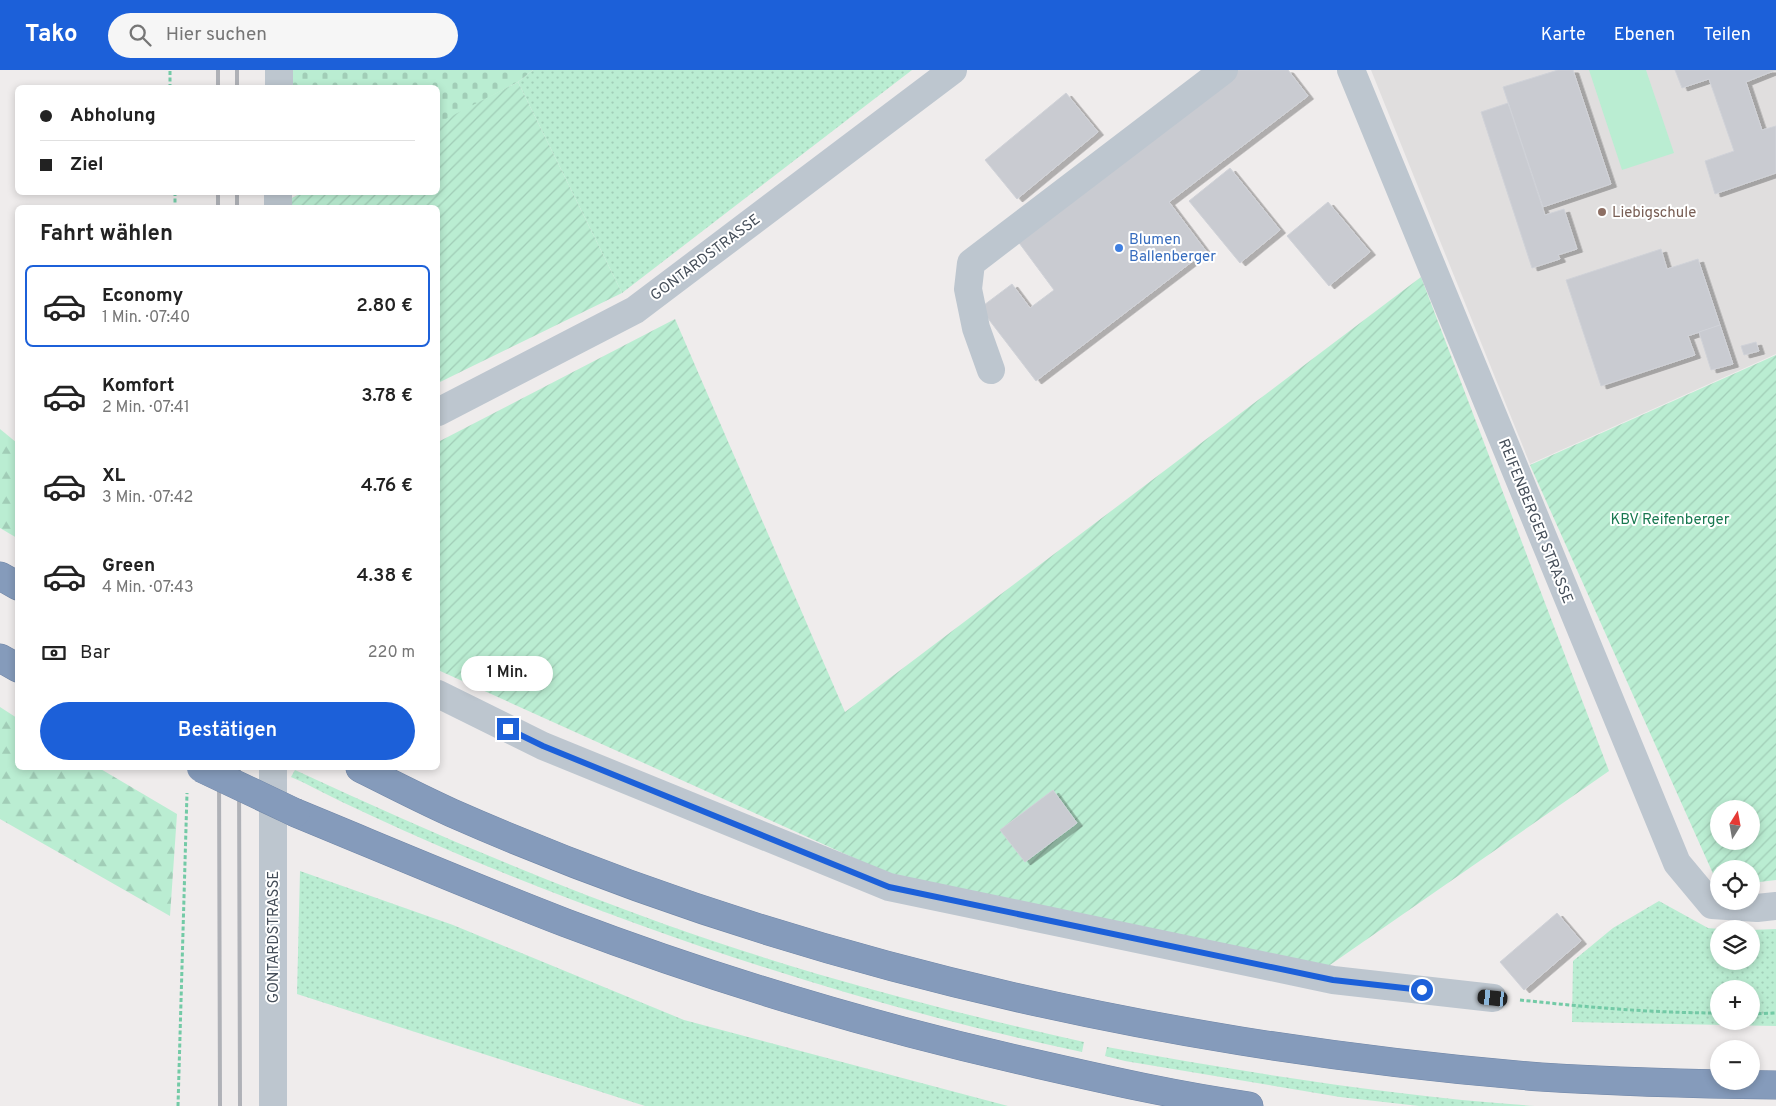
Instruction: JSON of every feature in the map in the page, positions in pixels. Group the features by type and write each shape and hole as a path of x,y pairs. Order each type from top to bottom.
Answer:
{"highway":[{"path":"0,576 15,584"},
{"path":"0,658 15,666"},
{"path":"364,770 451,812 568,860 724,917 863,959 1005,996 1158,1027 1293,1049 1416,1065 1540,1076 1664,1083 1776,1085"},
{"path":"194,777 296,813 566,922 696,969 829,1011 963,1048 1080,1074 1249,1106"}],"street":[{"path":"279,70 279,85"},
{"name":"GONTARDSTRASSE","path":"440,411 635,310 953,70"},
{"path":"991,370 976,328 968,289 971,264 1224,70"},
{"name":"REIFENBERGER STRASSE","path":"1351,70 1677,863 1712,905 1757,908 1776,906"},
{"path":"440,695 543,746 889,887 1333,980 1493,998"},
{"name":"GONTARDSTRASSE","path":"273,770 273,1106"}],"path":[{"path":"170,70 170,85"},
{"path":"178,1106 194,777"},
{"path":"1493,998 1594,1008 1710,1014"},
{"path":"1760,1014 1776,1013"}],"shaded area":[{"name":"Liebigschule","path":"1371,70 1776,70 1776,354 1530,464"}],"green space":[{"path":"285,70 533,70 518,82 440,123 440,85 286,85"},
{"path":"533,70 912,70 622,293 518,82"},
{"path":"1589,70 1646,70 1674,153 1622,170"},
{"path":"518,82 622,293 440,382 440,205 290,205 290,199 297,195 440,195 440,122"},
{"path":"1421,277 1609,771 1327,967 896,877 440,671 440,441 675,319 845,712"},
{"name":"KBV Reifenberger","path":"1776,355 1776,880 1760,882 1760,860 1710,860 1710,867 1530,465"},
{"path":"0,429 15,441 15,537 0,528"},
{"path":"0,707 15,717 15,770 102,770 177,814 170,916 0,819"},
{"path":"295,770 478,851 570,889 664,924 767,959 872,989 1084,1042 1082,1052 925,1015 848,993 694,944 618,917 467,858 387,823 291,777"},
{"path":"300,871 453,925 684,1020 1008,1106 645,1106 297,994"},
{"path":"1659,901 1710,928 1710,970 1760,970 1760,930 1776,929 1776,1026 1760,1026 1760,980 1710,980 1710,1025 1572,1022 1573,961 1613,928"},
{"path":"1107,1047 1214,1066 1374,1090 1535,1106 1419,1106 1340,1097 1125,1061 1105,1056"}],"building":[{"path":"1232,70 1288,70 1308,96 1169,202 1206,251 1036,381 980,308 1012,284 1030,308 1054,290 1014,236"},
{"path":"1558,70 1573,70 1611,184 1543,207 1503,87"},
{"path":"1675,70 1776,70 1746,82 1762,130 1776,126 1776,173 1715,194 1705,161 1734,151 1709,79 1682,88"},
{"path":"1066,93 1098,132 1017,199 985,160"},
{"path":"1508,103 1545,215 1564,209 1577,249 1558,255 1560,259 1532,268 1481,112"},
{"path":"1230,168 1280,230 1240,263 1189,201"},
{"path":"1328,202 1370,252 1329,286 1287,236"},
{"path":"1661,249 1667,269 1698,259 1720,325 1688,336 1695,355 1601,386 1566,280"},
{"path":"1720,325 1733,364 1711,370 1699,332"},
{"path":"1756,342 1759,351 1744,355 1741,346"},
{"path":"1053,790 1077,823 1025,862 1000,830"},
{"path":"1557,913 1581,941 1524,990 1500,962"}],"railway":[{"path":"218,70 218,85"},
{"path":"237,70 237,85"},
{"path":"218,195 218,205"},
{"path":"237,195 237,205"},
{"path":"219,770 220,1106"},
{"path":"239,770 240,1106"}],"place":[{"name":"Liebigschule","path":"1602,212"},
{"name":"Blumen Ballenberger","path":"1119,248"}],"route":[{"path":"508,729 543,746 889,887 1333,980 1422,990"}]}
